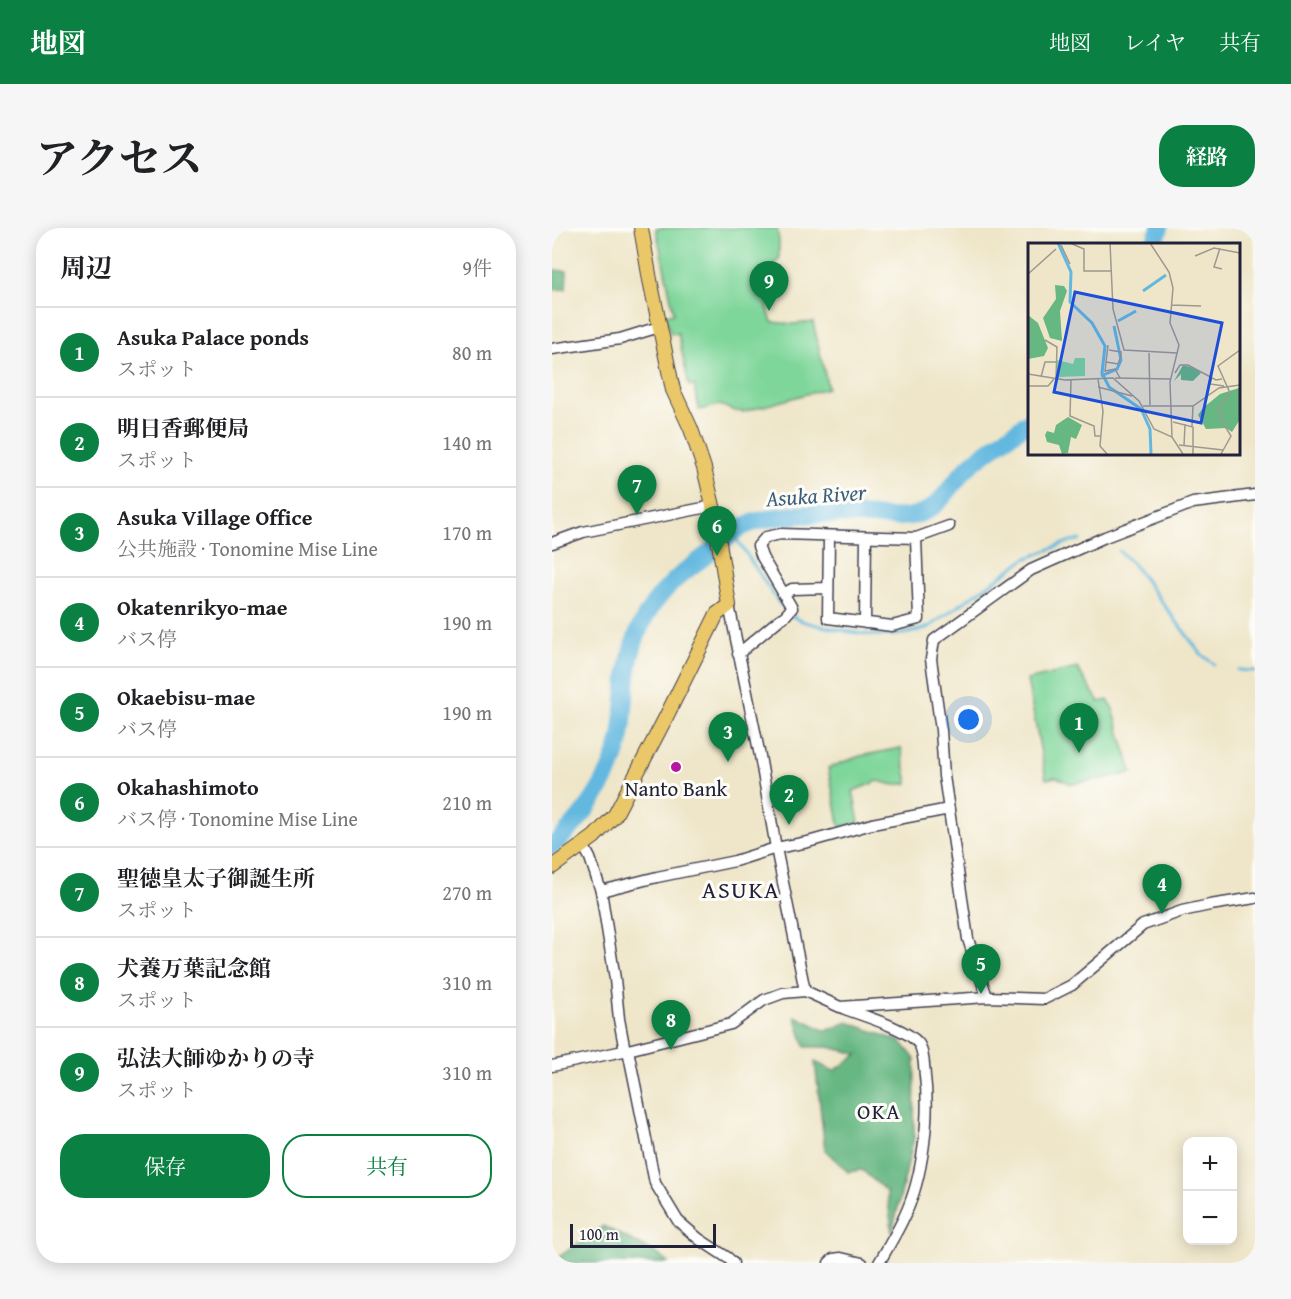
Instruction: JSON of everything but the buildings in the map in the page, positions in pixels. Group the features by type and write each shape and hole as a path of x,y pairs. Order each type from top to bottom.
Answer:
{"main road":[{"path":"552,867 594,837 615,814 717,615 729,605 713,506 691,429 673,390 641,228"}],"street":[{"path":"552,349 620,339 659,327"},
{"path":"987,997 968,939 944,776 941,730 931,659 934,640 1031,570 1106,537 1193,503 1255,495"},
{"path":"552,543 583,532 713,506"},
{"path":"738,654 788,612 783,594 758,546 766,537 780,534 915,538 949,526"},
{"path":"829,536 828,618 892,626 919,619 915,538"},
{"path":"865,623 866,537"},
{"path":"783,594 792,589 828,588"},
{"path":"729,605 805,991"},
{"path":"601,891 735,861 776,848 808,842 872,824 949,809"},
{"path":"583,845 601,891 619,1019 655,1183 678,1221 733,1263"},
{"path":"840,1007 987,997 1044,999 1072,986 1143,925 1182,911 1255,898"},
{"path":"552,1066 626,1051 731,1024 764,999 783,993 805,991 911,1036 920,1045 927,1088 927,1118 914,1191 906,1214 879,1263"},
{"path":"829,1263 833,1259 841,1258 862,1263"}],"green space":[{"path":"777,228 779,259 762,275 769,313 772,322 793,324 813,322 828,388 743,412 720,405 699,410 694,385 689,386 678,333 670,334 666,315 674,313 656,229"},
{"path":"552,270 567,271 566,289 552,290"},
{"path":"1077,668 1099,702 1108,700 1113,709 1132,773 1072,784 1056,777 1046,779 1027,680"},
{"path":"901,748 908,783 894,785 878,781 853,791 859,823 840,827 828,768 860,756"},
{"path":"795,1016 826,1031 848,1022 901,1042 915,1059 914,1137 892,1233 887,1192 862,1170 848,1172 825,1150 815,1062 834,1071 858,1054 828,1047 805,1047"},
{"path":"603,1226 656,1253 669,1263 552,1263"}],"waterway":[{"name":"Asuka River","path":"1154,243 1160,228"},
{"name":"Asuka River","path":"552,846 575,824 604,782 621,736 630,657 634,643 653,605 678,578 734,532 762,520 816,514 900,517 924,512 942,498 968,467 1028,422"},
{"path":"724,520 778,602 786,610"},
{"path":"791,615 808,623 865,634 890,635 916,631 929,627 1025,559 1071,541 1080,540"},
{"path":"1119,551 1133,564 1201,654 1214,664"},
{"path":"1238,670 1255,671"}],"place":[{"name":"弘法大師ゆかりの寺","path":"769,311"},
{"name":"聖徳皇太子御誕生所","path":"637,515"},
{"name":"Okahashimoto","path":"717,556"},
{"name":"Asuka Palace ponds","path":"1079,753"},
{"name":"Asuka Village Office","path":"728,762"},
{"name":"Nanto Bank","path":"676,767"},
{"name":"明日香郵便局","path":"789,825"},
{"name":"Okatenrikyo-mae","path":"1162,914"},
{"name":"Okaebisu-mae","path":"981,994"},
{"name":"犬養万葉記念館","path":"671,1050"}],"district":[{"name":"ASUKA","path":"741,890"},
{"name":"OKA","path":"879,1111"}]}
